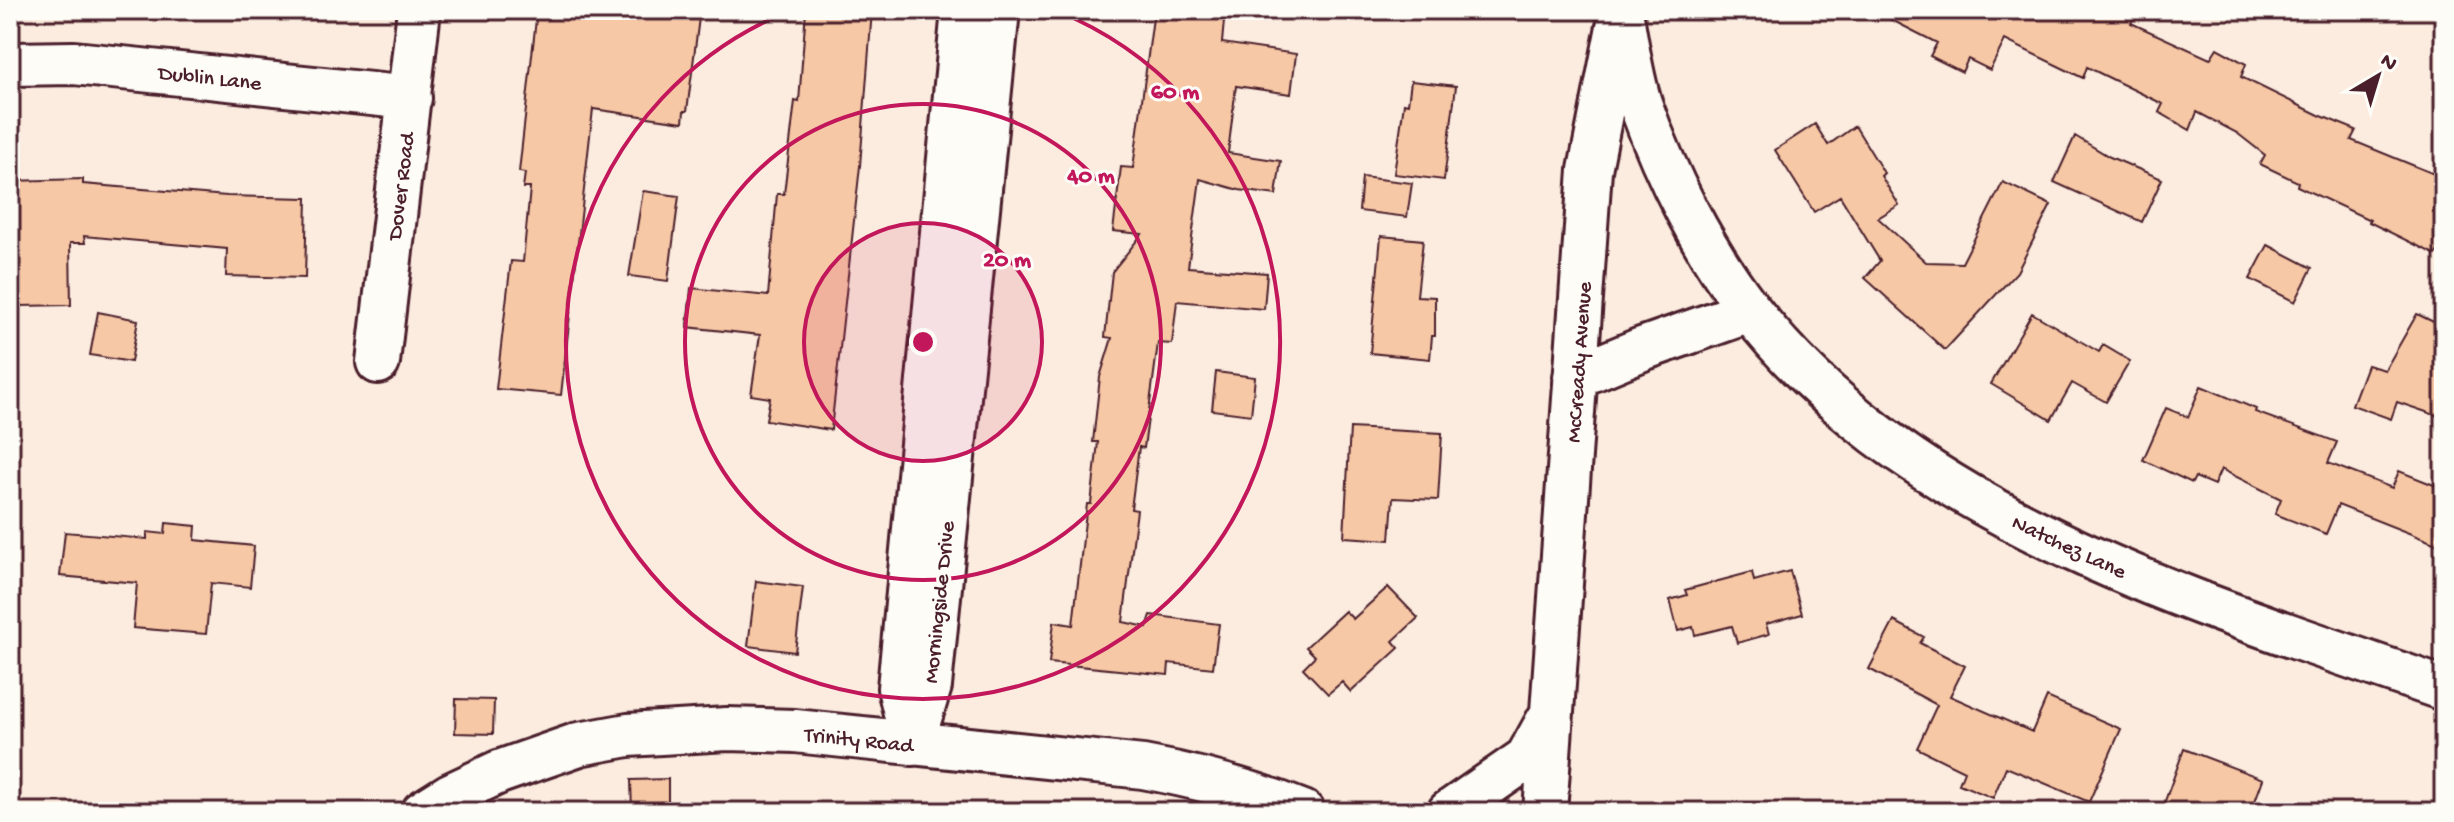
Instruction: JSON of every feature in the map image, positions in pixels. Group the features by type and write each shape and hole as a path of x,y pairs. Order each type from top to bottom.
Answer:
{"street":[{"name":"Dover Road","path":"378,362 419,10"},
{"name":"Morningside Drive","path":"912,744 899,688 963,10"},
{"name":"Morningside Drive","path":"912,744 930,686 998,10"},
{"name":"Natchez Lane","path":"1621,11 1640,104 1676,189 1726,278 1750,311 1819,385 1862,422 1938,476 2028,529 2190,599 2444,689"},
{"name":"McCready Avenue","path":"1545,812 1590,170 1621,11"},
{"name":"Dublin Lane","path":"10,64 74,63 410,98"},
{"path":"1575,377 1642,349 1750,311"},
{"name":"McCready Avenue","path":"1449,812 1527,758 1550,717"},
{"name":"Trinity Road","path":"423,812 450,795 499,772 579,744 628,735 727,729 795,731 1143,767 1189,775 1303,812"}],"building":[{"path":"537,10 700,10 683,122 593,109 561,395 496,389 511,261 523,262 530,188 523,188 525,173 519,172"},
{"path":"806,10 872,10 860,166 831,430 766,420 770,398 751,395 760,335 687,327 691,288 768,296 777,194 784,194 795,101 799,102"},
{"path":"1154,10 1225,10 1222,43 1296,54 1291,94 1236,86 1228,153 1281,161 1276,195 1239,190 1200,179 1188,267 1267,273 1264,309 1177,301 1172,344 1158,343 1144,448 1139,447 1131,509 1137,510 1123,622 1147,627 1151,615 1219,624 1213,668 1169,663 1168,675 1049,663 1054,622 1073,625 1087,504 1091,504 1098,442 1093,442 1100,377 1112,338 1105,337 1112,272 1142,234 1113,231 1121,167 1133,168"},
{"path":"1872,10 2138,10 2131,23 2210,59 2217,48 2246,64 2241,77 2356,130 2351,140 2444,178 2444,187 2433,212 2444,217 2444,237 2436,255 2297,186 2298,182 2260,164 2265,155 2237,133 2197,112 2190,130 2159,112 2163,104 2087,67 2083,78 2005,40 1990,70 1968,59 1962,72 1930,56 1937,43"},
{"path":"1411,81 1456,86 1444,180 1394,174 1404,103 1408,104"},
{"path":"1815,124 1828,145 1855,126 1884,173 1881,176 1899,205 1878,218 1926,262 1962,263 2003,182 2051,205 2017,272 1945,350 1865,278 1880,261 1840,196 1814,212 1775,150"},
{"path":"2075,136 2110,157 2162,179 2142,222 2054,182"},
{"path":"1362,177 1412,183 1407,217 1359,211"},
{"path":"83,179 83,184 227,196 307,198 305,278 226,276 227,249 84,236 85,243 70,243 71,305 20,306 19,244 10,244 10,181"},
{"path":"643,191 679,196 668,281 629,276"},
{"path":"1381,236 1423,240 1417,296 1435,297 1435,336 1432,336 1430,359 1370,353"},
{"path":"2268,245 2312,268 2295,302 2250,279"},
{"path":"98,312 138,320 131,362 90,355"},
{"path":"2032,313 2099,352 2103,345 2130,361 2106,402 2072,383 2051,420 1991,384"},
{"path":"2417,314 2444,327 2444,418 2397,402 2391,419 2352,405 2367,365 2385,370"},
{"path":"1216,372 1255,377 1251,415 1212,410"},
{"path":"2201,386 2256,409 2255,412 2337,442 2328,463 2392,488 2399,471 2444,489 2444,547 2338,505 2326,534 2275,514 2281,499 2221,469 2214,485 2195,477 2192,483 2143,460 2166,408 2188,417"},
{"path":"1350,428 1442,433 1438,500 1393,498 1390,540 1344,537"},
{"path":"166,523 196,526 195,540 254,546 250,587 211,583 206,634 133,628 137,583 60,576 65,532 147,539 147,532 165,534"},
{"path":"1790,571 1802,614 1766,624 1769,634 1737,643 1732,626 1695,635 1693,627 1678,631 1670,600 1687,595 1685,590 1752,572 1754,581"},
{"path":"756,581 803,587 795,652 748,646"},
{"path":"1388,587 1418,618 1393,641 1399,648 1351,692 1342,682 1328,694 1303,668 1315,656 1306,647 1345,611 1353,619"},
{"path":"1894,621 1924,637 1920,643 1965,666 1950,696 2032,732 2047,697 2121,729 2089,802 2006,767 1993,798 1959,784 1964,771 1917,748 1937,705 1869,669"},
{"path":"456,699 494,700 493,734 455,733"},
{"path":"2184,749 2263,779 2251,812 2161,812"},
{"path":"668,779 668,812 632,812 631,780"}]}
